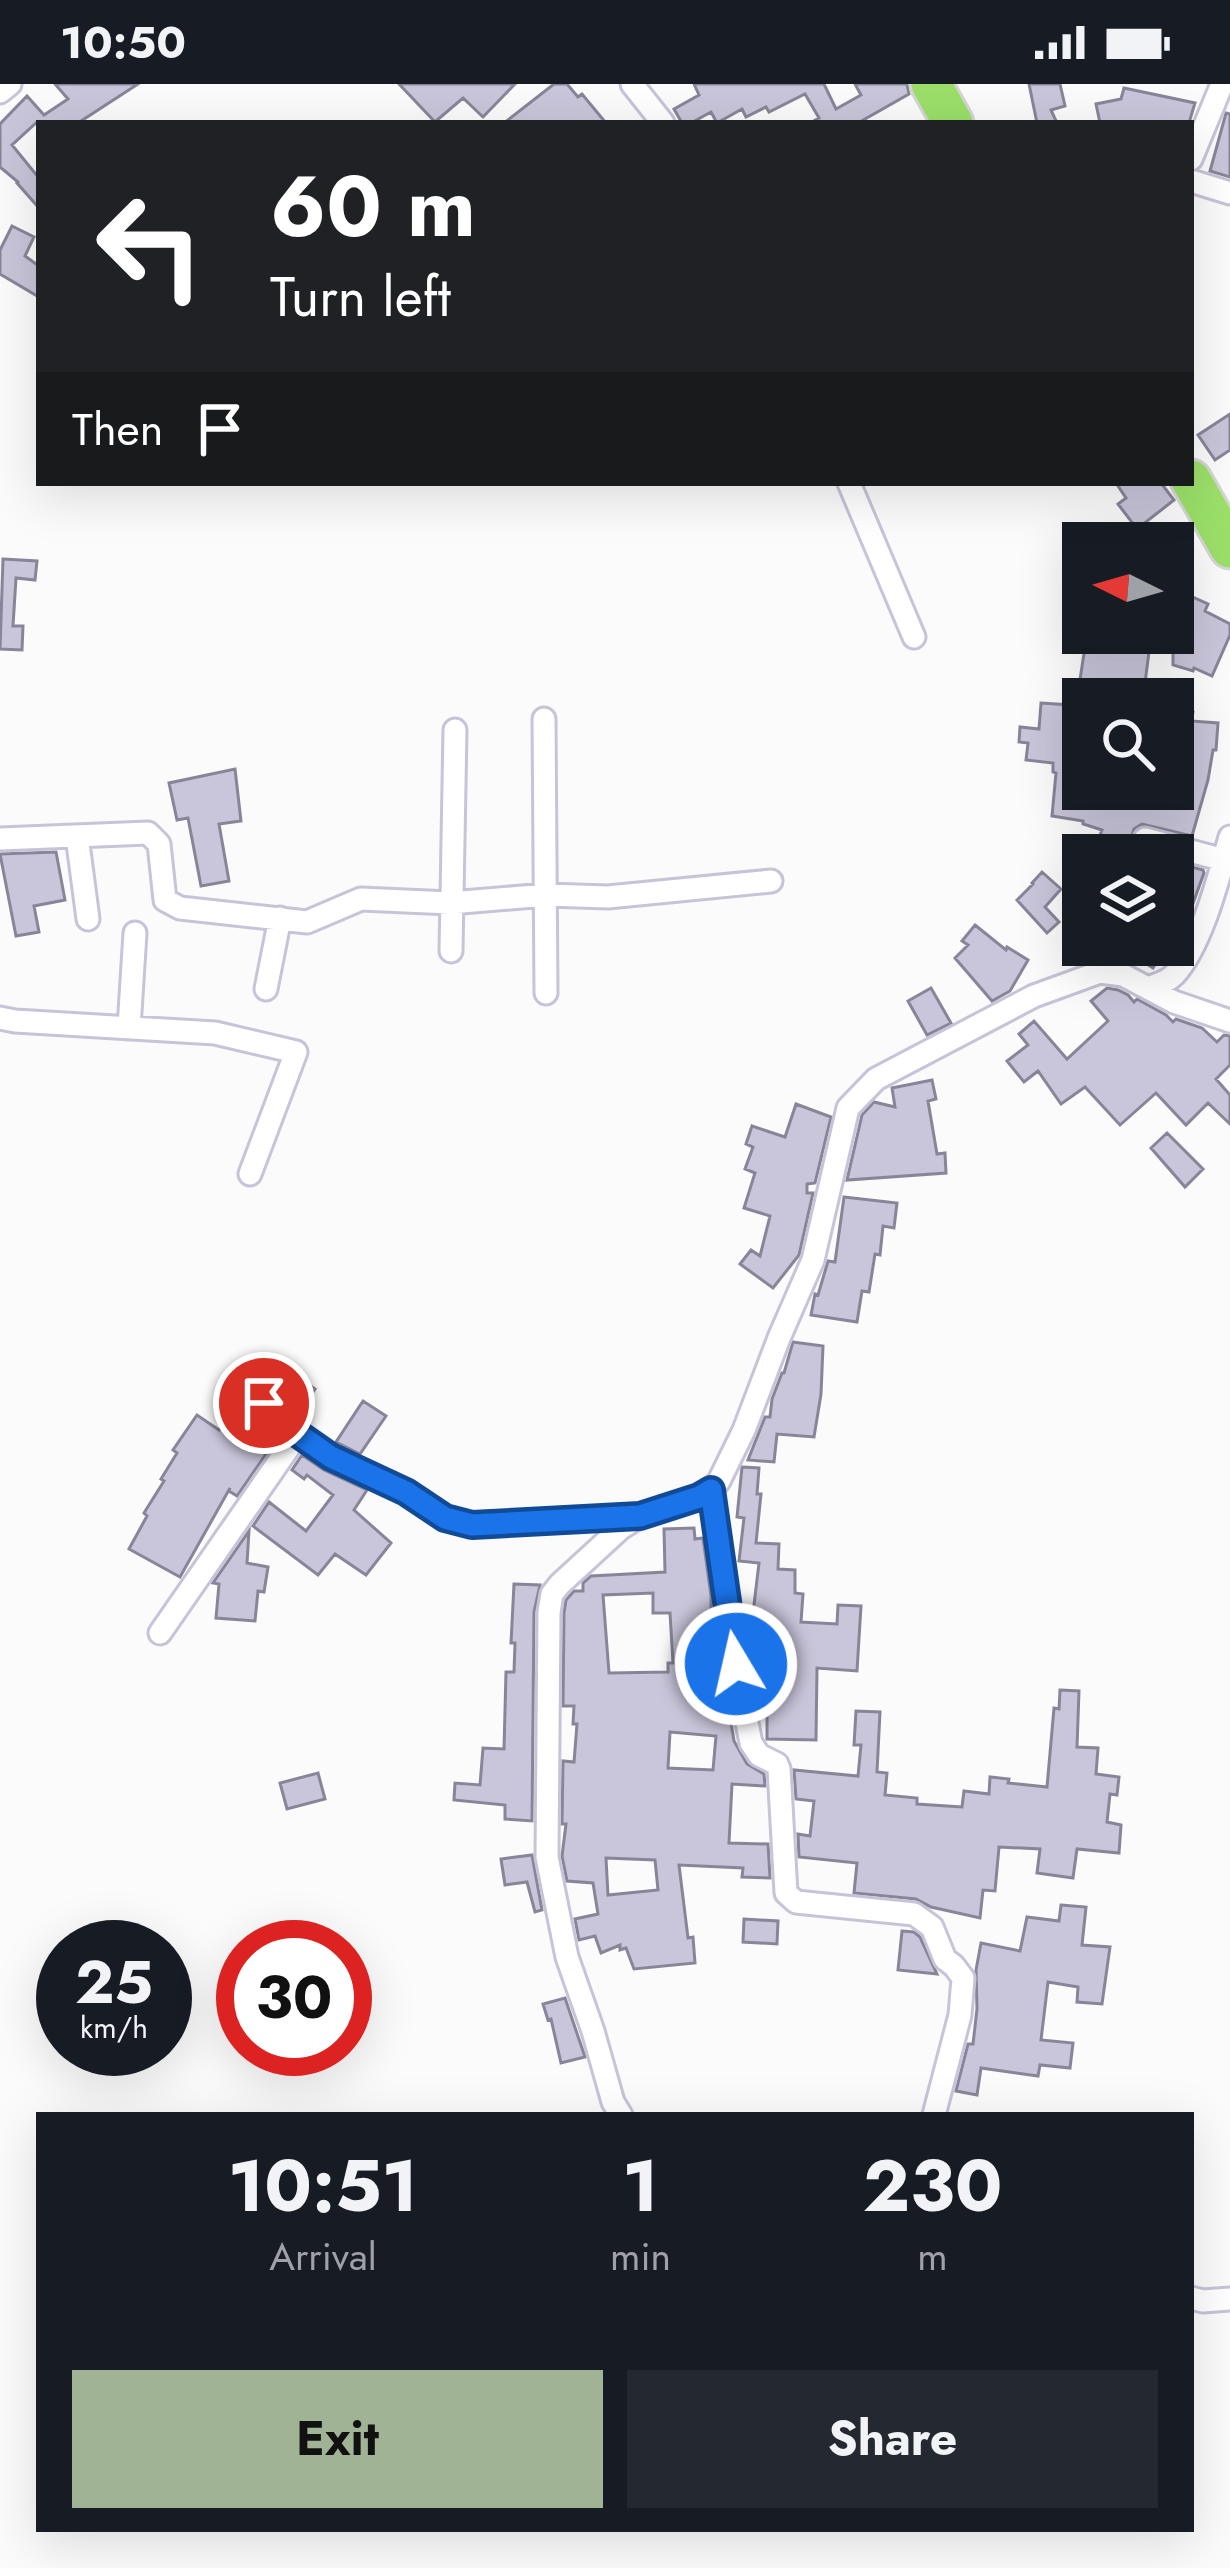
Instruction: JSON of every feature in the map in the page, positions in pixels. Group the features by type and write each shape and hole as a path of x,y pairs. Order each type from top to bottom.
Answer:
{"highway":[{"path":"932,84 951,120"},
{"path":"1194,485 1230,548"}],"street":[{"path":"0,92 10,84"},
{"path":"632,84 661,120"},
{"path":"1194,154 1221,112 1222,84"},
{"path":"1194,182 1230,193"},
{"path":"850,486 914,637"},
{"path":"544,719 546,993"},
{"path":"451,951 455,730"},
{"path":"0,839 148,833 159,844 165,900 180,908 307,922 361,899 451,902 608,897 771,881"},
{"path":"77,836 88,919"},
{"path":"1148,988 1170,980 1185,958 1213,901 1230,837"},
{"path":"1194,852 1224,860"},
{"path":"266,989 280,918"},
{"path":"129,1028 135,933"},
{"path":"619,2112 567,1957 547,1857 552,1594 621,1528 640,1516 699,1497 718,1481 744,1430 813,1260 848,1108 876,1079 1034,996 1100,972 1123,975 1174,1002 1230,1021"},
{"path":"0,1018 215,1033 296,1052 250,1174"},
{"path":"264,1403 331,1457 406,1492 445,1518 472,1525 640,1516"},
{"path":"160,1633 298,1435"},
{"path":"711,1490 752,1743 758,1755 777,1765 780,1775 786,1893 796,1902 914,1914 932,1927 945,1959 963,1978 960,2015 935,2112"},
{"path":"1194,2299 1230,2299"}],"building":[{"path":"55,84 138,84 83,120 36,120 12,145 36,174 36,205 0,167 0,124 27,96 44,115 68,99"},
{"path":"399,84 515,84 483,117 463,98 433,120"},
{"path":"554,84 567,84 604,120 508,120"},
{"path":"694,84 824,84 836,109 861,95 855,84 907,84 909,94 863,120 815,120 819,118 805,94 769,112 766,107 746,117 742,109 722,120 715,120 711,112 696,120 680,120 674,109 699,95"},
{"path":"1029,84 1060,84 1065,106 1051,110 1056,120 1036,120"},
{"path":"1124,88 1195,103 1190,120 1099,120 1096,104 1121,99"},
{"path":"1226,113 1230,114 1230,177 1210,171"},
{"path":"12,226 34,237 25,256 36,264 36,295 0,274 0,250"},
{"path":"1230,414 1230,450 1215,460 1198,435"},
{"path":"1118,486 1163,486 1174,500 1146,522 1132,522 1118,504 1126,498"},
{"path":"3,559 37,561 35,580 16,578 13,626 23,626 22,650 0,649"},
{"path":"1194,598 1208,604 1205,611 1230,624 1230,635 1212,676 1173,665 1173,654 1194,654"},
{"path":"1084,654 1149,654 1146,678 1080,678"},
{"path":"1041,703 1062,704 1062,810 1194,810 1194,721 1218,723 1216,750 1193,834 1142,824 1132,834 1100,834 1102,830 1083,821 1052,816 1053,763 1026,760 1028,743 1019,742 1020,727 1039,729"},
{"path":"235,769 241,821 219,824 229,881 201,886 188,818 177,820 169,783"},
{"path":"56,852 65,900 34,906 39,932 16,936 0,854"},
{"path":"1194,868 1204,873 1194,900"},
{"path":"1042,872 1061,889 1045,907 1059,922 1047,933 1017,900"},
{"path":"975,925 1006,950 1028,960 1010,991 992,1001 955,958 968,945 962,941"},
{"path":"931,988 951,1023 927,1035 908,1001"},
{"path":"1107,988 1134,1002 1137,999 1173,1022 1202,1028 1217,1042 1230,1036 1230,1065 1216,1079 1230,1095 1230,1124 1208,1103 1186,1125 1156,1093 1120,1125 1085,1087 1061,1104 1038,1071 1024,1082 1007,1061 1028,1045 1019,1034 1034,1021 1067,1059 1108,1021 1091,1001"},
{"path":"932,1080 936,1099 928,1101 937,1154 945,1153 946,1173 847,1180 862,1115 874,1102 895,1107 892,1088"},
{"path":"796,1104 831,1117 815,1183 807,1184 807,1193 813,1193 799,1255 773,1288 740,1264 751,1250 760,1256 770,1216 744,1208 755,1173 745,1169 753,1147 746,1144 752,1126 785,1137"},
{"path":"1167,1133 1203,1169 1185,1187 1151,1148"},
{"path":"844,1197 897,1203 894,1228 883,1226 880,1255 875,1254 869,1292 862,1291 857,1322 811,1315 828,1261 835,1262"},
{"path":"793,1342 823,1346 814,1437 777,1434 774,1462 748,1460 765,1417 770,1417"},
{"path":"292,1374 315,1389 299,1414 278,1396"},
{"path":"244,1396 255,1419 277,1438 237,1496 230,1488 180,1577 129,1549 177,1453 173,1450 197,1415 219,1430"},
{"path":"363,1401 386,1416 360,1454 336,1442"},
{"path":"302,1455 367,1490 354,1510 391,1543 366,1575 335,1554 318,1575 253,1526 269,1502 306,1531 333,1495 292,1470"},
{"path":"742,1467 759,1468 756,1543 779,1544 778,1569 795,1570 795,1593 803,1594 801,1622 837,1624 838,1605 861,1606 857,1671 817,1668 816,1740 767,1739 767,1701 758,1701 749,1649 758,1648 760,1613 753,1613 759,1563 739,1561 744,1518 737,1517"},
{"path":"694,1528 695,1539 703,1538 711,1643 718,1644 734,1741 747,1764 764,1774 765,1786 732,1784 729,1843 768,1844 770,1878 742,1877 743,1868 679,1865 695,1963 634,1969 626,1948 620,1950 620,1945 601,1953 595,1936 579,1940 575,1919 598,1914 593,1883 567,1881 562,1856 566,1824 562,1824 563,1761 574,1762 577,1724 573,1724 574,1706 563,1706 564,1613 566,1600 574,1591 583,1591 583,1583 591,1576 665,1572 664,1529","holes":["653,1593 653,1613 670,1613 673,1663 668,1663 668,1672 609,1673 603,1595","670,1732 716,1736 713,1770 668,1768","606,1858 655,1860 658,1890 608,1895"]},
{"path":"249,1531 247,1563 268,1567 264,1592 258,1591 255,1621 216,1618 219,1584 213,1583"},
{"path":"514,1584 540,1585 534,1612 532,1821 505,1819 505,1805 454,1800 455,1783 480,1785 483,1748 504,1749 506,1672 514,1672"},
{"path":"1060,1690 1079,1691 1077,1747 1098,1748 1096,1774 1119,1777 1117,1795 1110,1794 1107,1822 1121,1825 1119,1853 1077,1849 1073,1878 1037,1873 1040,1849 999,1847 995,1891 983,1890 980,1918 916,1899 854,1893 857,1863 799,1857 798,1834 810,1836 814,1801 796,1799 794,1770 858,1776 861,1745 854,1745 856,1711 880,1712 877,1772 887,1773 885,1795 917,1798 917,1804 962,1807 964,1791 989,1794 990,1777 1047,1787"},
{"path":"318,1773 325,1799 287,1809 280,1783"},
{"path":"532,1855 542,1910 535,1912 527,1882 505,1885 501,1859"},
{"path":"1061,1905 1086,1907 1082,1945 1110,1947 1102,2004 1077,2002 1078,1987 1048,1982 1041,2040 1073,2043 1070,2068 1040,2065 1038,2076 981,2068 977,2095 956,2091 968,2044 973,2044 981,1943 1020,1951 1027,1917 1059,1921"},
{"path":"744,1919 778,1921 777,1944 743,1942"},
{"path":"902,1931 920,1937 937,1974 898,1970"},
{"path":"565,1998 585,2057 561,2063 543,2004"}],"route":[{"path":"264,1403 288,1427 331,1457 406,1492 445,1518 472,1525 640,1516 711,1490 736,1664"}]}
